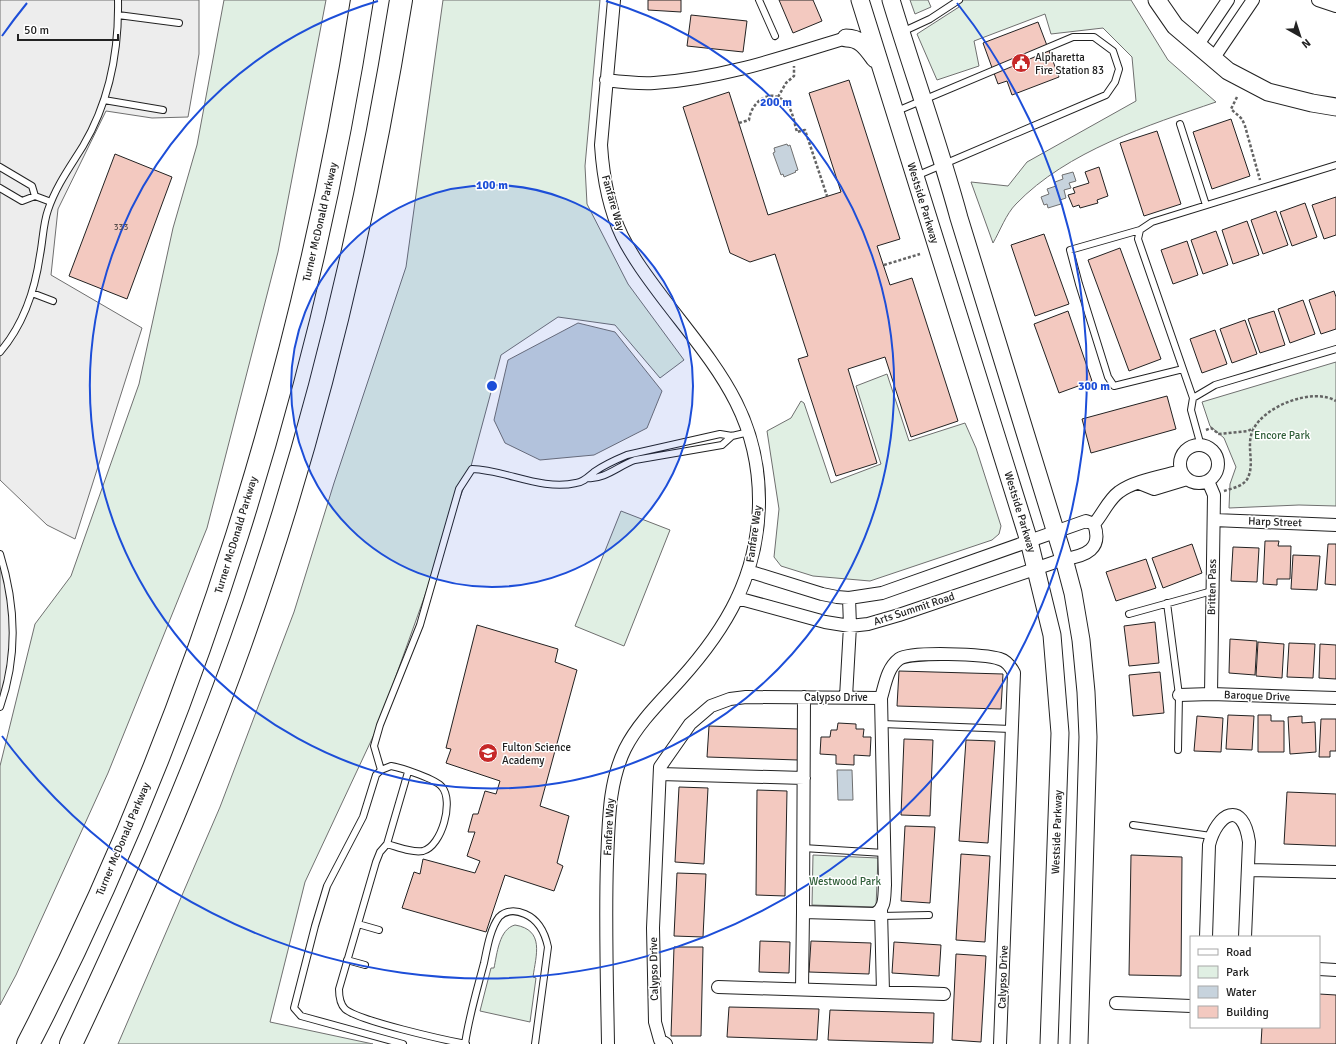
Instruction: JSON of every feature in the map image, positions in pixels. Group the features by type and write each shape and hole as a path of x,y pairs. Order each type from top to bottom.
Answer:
{"highway":[{"name":"Turner McDonald Parkway","path":"28,1044 126,833 180,699 229,561 273,413 308,273 340,131 362,0"},
{"path":"71,1044 131,916 188,782 233,663 265,570 306,436 345,287 377,139 400,0"}],"main road":[{"path":"891,0 922,100 945,165 961,225 1056,531 1064,559 1077,618 1088,712 1079,1041"},
{"path":"1157,0 1175,26 1228,71 1268,92 1312,103 1336,107"},
{"path":"846,38 858,21 861,3"},
{"name":"Westside Parkway","path":"861,3 1029,541 1052,635 1060,733 1049,1044"},
{"path":"846,38 853,38 860,41 883,72"}],"street":[{"name":"Fanfare Way","path":"608,1044 606,889 609,802 616,774 625,748 645,718 717,636 729,617 748,571 754,547 759,504 756,461 749,432 723,376 641,269 621,234 611,205 602,167 601,145 614,0"},
{"path":"1197,46 1228,0"},
{"path":"1213,59 1253,0"},
{"path":"1318,0 1336,6"},
{"path":"1221,12 1238,22"},
{"path":"606,80 638,83 674,81 760,64 846,38"},
{"path":"1200,440 1210,449 1217,459 1216,471 1208,481 1196,483 1184,475 1180,460 1182,455 1200,440"},
{"path":"748,571 822,594 849,598 882,593 1056,531 1086,522 1094,524 1119,492 1139,483 1184,475"},
{"name":"Britten Pass","path":"1208,481 1214,495 1211,694"},
{"name":"Harp Street","path":"1214,520 1336,524"},
{"name":"Arts Summit Road","path":"737,598 825,622 850,626 883,620 1064,559 1079,557 1089,552 1096,542 1097,533 1094,524"},
{"path":"846,698 850,626 849,598"},
{"name":"Calypso Drive","path":"666,1044 660,1040 656,1031 653,928 660,767 690,724 711,706 730,699 746,697 881,698 890,670 898,660 904,657 930,653 999,658 1005,661 1014,673 1000,1044"},
{"name":"Baroque Drive","path":"1179,695 1211,694 1336,698"},
{"path":"802,989 804,697"},
{"path":"881,698 885,884 881,913 883,992"},
{"path":"660,774 804,778"},
{"path":"1206,936 1209,845 1211,836 1218,823 1230,814 1236,815 1244,821 1247,828 1249,842 1245,936"},
{"path":"1249,870 1336,872"},
{"path":"803,912 881,913"},
{"path":"1320,969 1336,970"},
{"path":"718,986 944,994"},
{"path":"1116,1003 1190,1006"}],"lane":[{"path":"0,352 26,311 32,293 50,202 93,127 104,100 112,74 117,43 118,0"},
{"path":"760,0 775,36"},
{"path":"901,32 930,19 959,0"},
{"path":"118,16 179,23"},
{"path":"895,112 1073,37 1094,37 1113,51 1119,69 1115,82 1106,95 945,165 915,176"},
{"path":"104,100 164,110"},
{"path":"1180,124 1206,205"},
{"path":"1183,369 1114,386 1108,377 1070,250 1140,230 1152,222 1336,165"},
{"path":"0,167 32,186 35,196"},
{"path":"0,188 22,201 35,196 50,202"},
{"path":"1140,230 1138,239 1193,398 1191,410 1200,440"},
{"path":"32,293 53,301"},
{"path":"1193,398 1215,385 1336,349"},
{"path":"381,770 374,746 380,725 420,625 459,489 472,469 487,470 549,484 576,483 588,478 593,473 614,460 626,455 720,434 732,436 749,432"},
{"path":"588,478 596,479 624,463 635,460 722,445 732,436"},
{"path":"0,554 11,600 14,643 8,681 0,708"},
{"path":"1129,614 1212,591"},
{"path":"1167,603 1179,695 1178,750"},
{"path":"882,724 1011,729"},
{"path":"387,844 411,850 425,850 434,845 441,830 448,803 447,795 443,787 434,781 391,766 381,770 376,775 363,817 327,886 314,926 294,1008 302,1016 403,1044"},
{"path":"408,772 387,844 380,852 376,862 339,989 340,1000 344,1008 350,1012 385,1023 466,1044 470,1013 489,942 497,921 503,914 509,911 525,914 537,922 544,933 548,947 535,1044"},
{"path":"1133,825 1211,836"},
{"path":"804,848 884,853"},
{"path":"881,913 929,915"},
{"path":"358,924 379,930"},
{"path":"347,960 365,965"}],"path":[{"path":"778,97 786,83 794,76 796,72 794,64"},
{"path":"739,123 749,120 752,108 758,100 770,96 778,97 790,110 797,132 806,130 827,196"},
{"path":"1237,97 1231,109 1242,119 1245,126 1262,188"},
{"path":"884,265 920,254"},
{"path":"1214,495 1242,485 1249,476 1249,450 1252,430 1265,414 1281,404 1297,399 1316,396 1336,396"},
{"path":"1330,397 1336,400"},
{"path":"1200,440 1210,428 1219,434 1248,431 1255,427"}],"green space":[{"path":"224,0 326,0 278,252 207,528 108,773 16,975 0,1005 0,766 35,624 71,576 139,384 173,228 197,145"},
{"path":"443,0 600,0 585,166 587,204 628,284 684,360 660,378 615,325 558,317 501,355 470,470 378,726 305,882 270,1022 373,1044 118,1044 220,807 294,612 334,483 406,267"},
{"path":"910,0 928,0 931,7 915,14"},
{"path":"955,0 1131,0 1168,60 1216,102 1137,130 1084,154 1059,169 1036,185 1012,208 993,243 971,182 1008,186 1027,162 1136,101 1132,57 1103,28 1051,34 1045,14 974,41 979,66 937,80 917,34 959,7"},
{"name":"Encore Park","path":"1336,362 1336,506 1299,505 1229,508 1230,484 1236,467 1224,438 1210,426 1202,402"},
{"path":"887,374 909,441 965,423 976,448 1001,526 999,534 992,540 870,581 813,576 781,566 774,557 779,509 767,431 791,418 801,401 804,403 831,483 881,464 856,386"},
{"path":"621,511 670,530 624,646 575,626"},
{"name":"Westwood Park","path":"813,855 878,858 876,907 812,905"},
{"path":"515,925 525,928 531,932 535,938 537,952 533,977 536,978 530,1022 480,1011 491,968 494,968 502,937 505,931"}],"shaded area":[{"path":"0,0 199,0 199,54 188,117 152,118 106,111 58,209 51,275 142,328 75,539 47,525 0,480"},
{"path":"0,554 5,569 14,643 0,707"}],"water":[{"path":"787,144 788,146 790,145 798,170 784,177 783,174 781,175 773,153 775,152 774,148"},
{"path":"1073,172 1076,181 1069,183 1071,188 1064,190 1066,198 1060,200 1061,204 1048,208 1047,204 1044,205 1041,197 1049,194 1047,189 1056,186 1055,182 1063,179 1062,175"},
{"path":"578,323 615,332 662,391 647,428 594,455 540,460 505,443 494,420 508,360"},
{"path":"837,770 852,770 853,800 838,800"}],"building":[{"path":"648,0 681,0 681,12 648,10"},
{"path":"779,0 813,0 822,21 793,33"},
{"path":"691,15 747,21 743,52 687,46"},
{"path":"1038,22 1059,77 1012,95 1007,81 998,84 983,43"},
{"path":"849,80 900,239 877,246 890,285 912,278 958,421 911,437 885,357 848,369 877,463 836,476 798,359 808,356 775,254 750,262 730,253 683,107 729,92 768,215 841,192 809,93"},
{"path":"1231,119 1250,176 1212,189 1193,132"},
{"path":"1157,131 1181,204 1144,216 1120,143"},
{"path":"115,154 172,177 127,299 69,276"},
{"path":"1099,167 1108,196 1097,200 1098,203 1080,208 1079,205 1073,207 1068,195 1075,193 1073,188 1089,183 1085,172"},
{"path":"1336,197 1336,235 1324,239 1312,205"},
{"path":"1305,203 1317,237 1292,246 1280,212"},
{"path":"1276,211 1288,245 1263,254 1251,220"},
{"path":"1247,221 1259,255 1233,264 1222,230"},
{"path":"1216,231 1228,265 1203,274 1191,240"},
{"path":"1044,234 1069,304 1035,316 1011,245"},
{"path":"1187,241 1198,275 1173,284 1161,250"},
{"path":"1120,248 1161,359 1129,371 1088,260"},
{"path":"1334,291 1336,297 1336,329 1321,334 1309,300"},
{"path":"1303,300 1315,334 1290,343 1278,309"},
{"path":"1068,311 1092,381 1059,393 1034,324"},
{"path":"1274,311 1285,345 1260,353 1248,319"},
{"path":"1245,320 1257,354 1232,363 1220,329"},
{"path":"1215,330 1227,364 1202,373 1190,339"},
{"path":"1167,396 1176,429 1091,453 1082,419"},
{"path":"1265,541 1279,541 1278,546 1291,546 1290,579 1277,579 1277,585 1263,584"},
{"path":"1192,544 1202,573 1163,588 1152,558"},
{"path":"1328,544 1336,544 1336,585 1325,584"},
{"path":"1233,547 1259,548 1257,582 1231,581"},
{"path":"1293,555 1320,556 1317,590 1291,589"},
{"path":"1146,559 1156,588 1116,601 1106,572"},
{"path":"1155,622 1159,663 1129,666 1124,626"},
{"path":"477,625 558,649 555,662 577,670 540,806 569,816 557,863 563,866 554,891 505,875 486,932 402,908 414,872 420,874 423,859 475,873 480,861 467,856 475,832 468,832 473,814 478,814 485,791 496,794 500,781 446,763 451,749 446,748"},
{"path":"1230,639 1257,641 1255,675 1229,673"},
{"path":"1258,642 1284,644 1282,678 1256,676"},
{"path":"1289,643 1315,644 1313,678 1287,677"},
{"path":"1320,644 1336,645 1336,679 1319,678"},
{"path":"899,671 1003,674 1001,709 897,706"},
{"path":"1160,672 1164,713 1133,716 1129,675"},
{"path":"1228,715 1254,716 1252,750 1226,749"},
{"path":"1258,715 1271,715 1271,721 1284,721 1284,752 1258,752"},
{"path":"1197,716 1223,718 1221,752 1194,751"},
{"path":"1302,716 1302,723 1315,722 1316,752 1290,754 1288,717"},
{"path":"1321,719 1336,719 1336,751 1330,751 1330,757 1319,757"},
{"path":"838,723 856,724 856,729 864,729 863,737 871,737 870,756 854,755 854,765 836,764 836,755 820,754 821,737 830,737 831,730 837,730"},
{"path":"709,726 799,729 798,760 707,757"},
{"path":"904,739 933,740 930,816 901,815"},
{"path":"966,740 995,741 988,843 959,841"},
{"path":"679,787 708,788 704,864 675,862"},
{"path":"757,790 787,791 785,896 756,895"},
{"path":"1287,792 1336,794 1336,846 1284,844"},
{"path":"905,826 935,827 930,903 901,901"},
{"path":"961,854 990,856 985,942 956,940"},
{"path":"1131,855 1182,857 1181,976 1129,975"},
{"path":"677,873 706,874 703,937 674,936"},
{"path":"760,941 790,942 789,973 759,972"},
{"path":"811,941 871,943 869,974 809,972"},
{"path":"894,942 941,945 939,976 892,973"},
{"path":"674,947 703,947 701,1036 671,1036"},
{"path":"956,954 986,956 981,1042 952,1040"},
{"path":"1320,994 1336,995 1336,1044 1261,1044 1262,1028 1320,1028"},
{"path":"729,1007 819,1009 817,1040 727,1037"},
{"path":"830,1010 934,1013 933,1043 828,1040"}],"place":[{"name":"Alpharetta Fire Station 83","path":"1021,63"},
{"name":"Fulton Science Academy","path":"488,753"}]}
